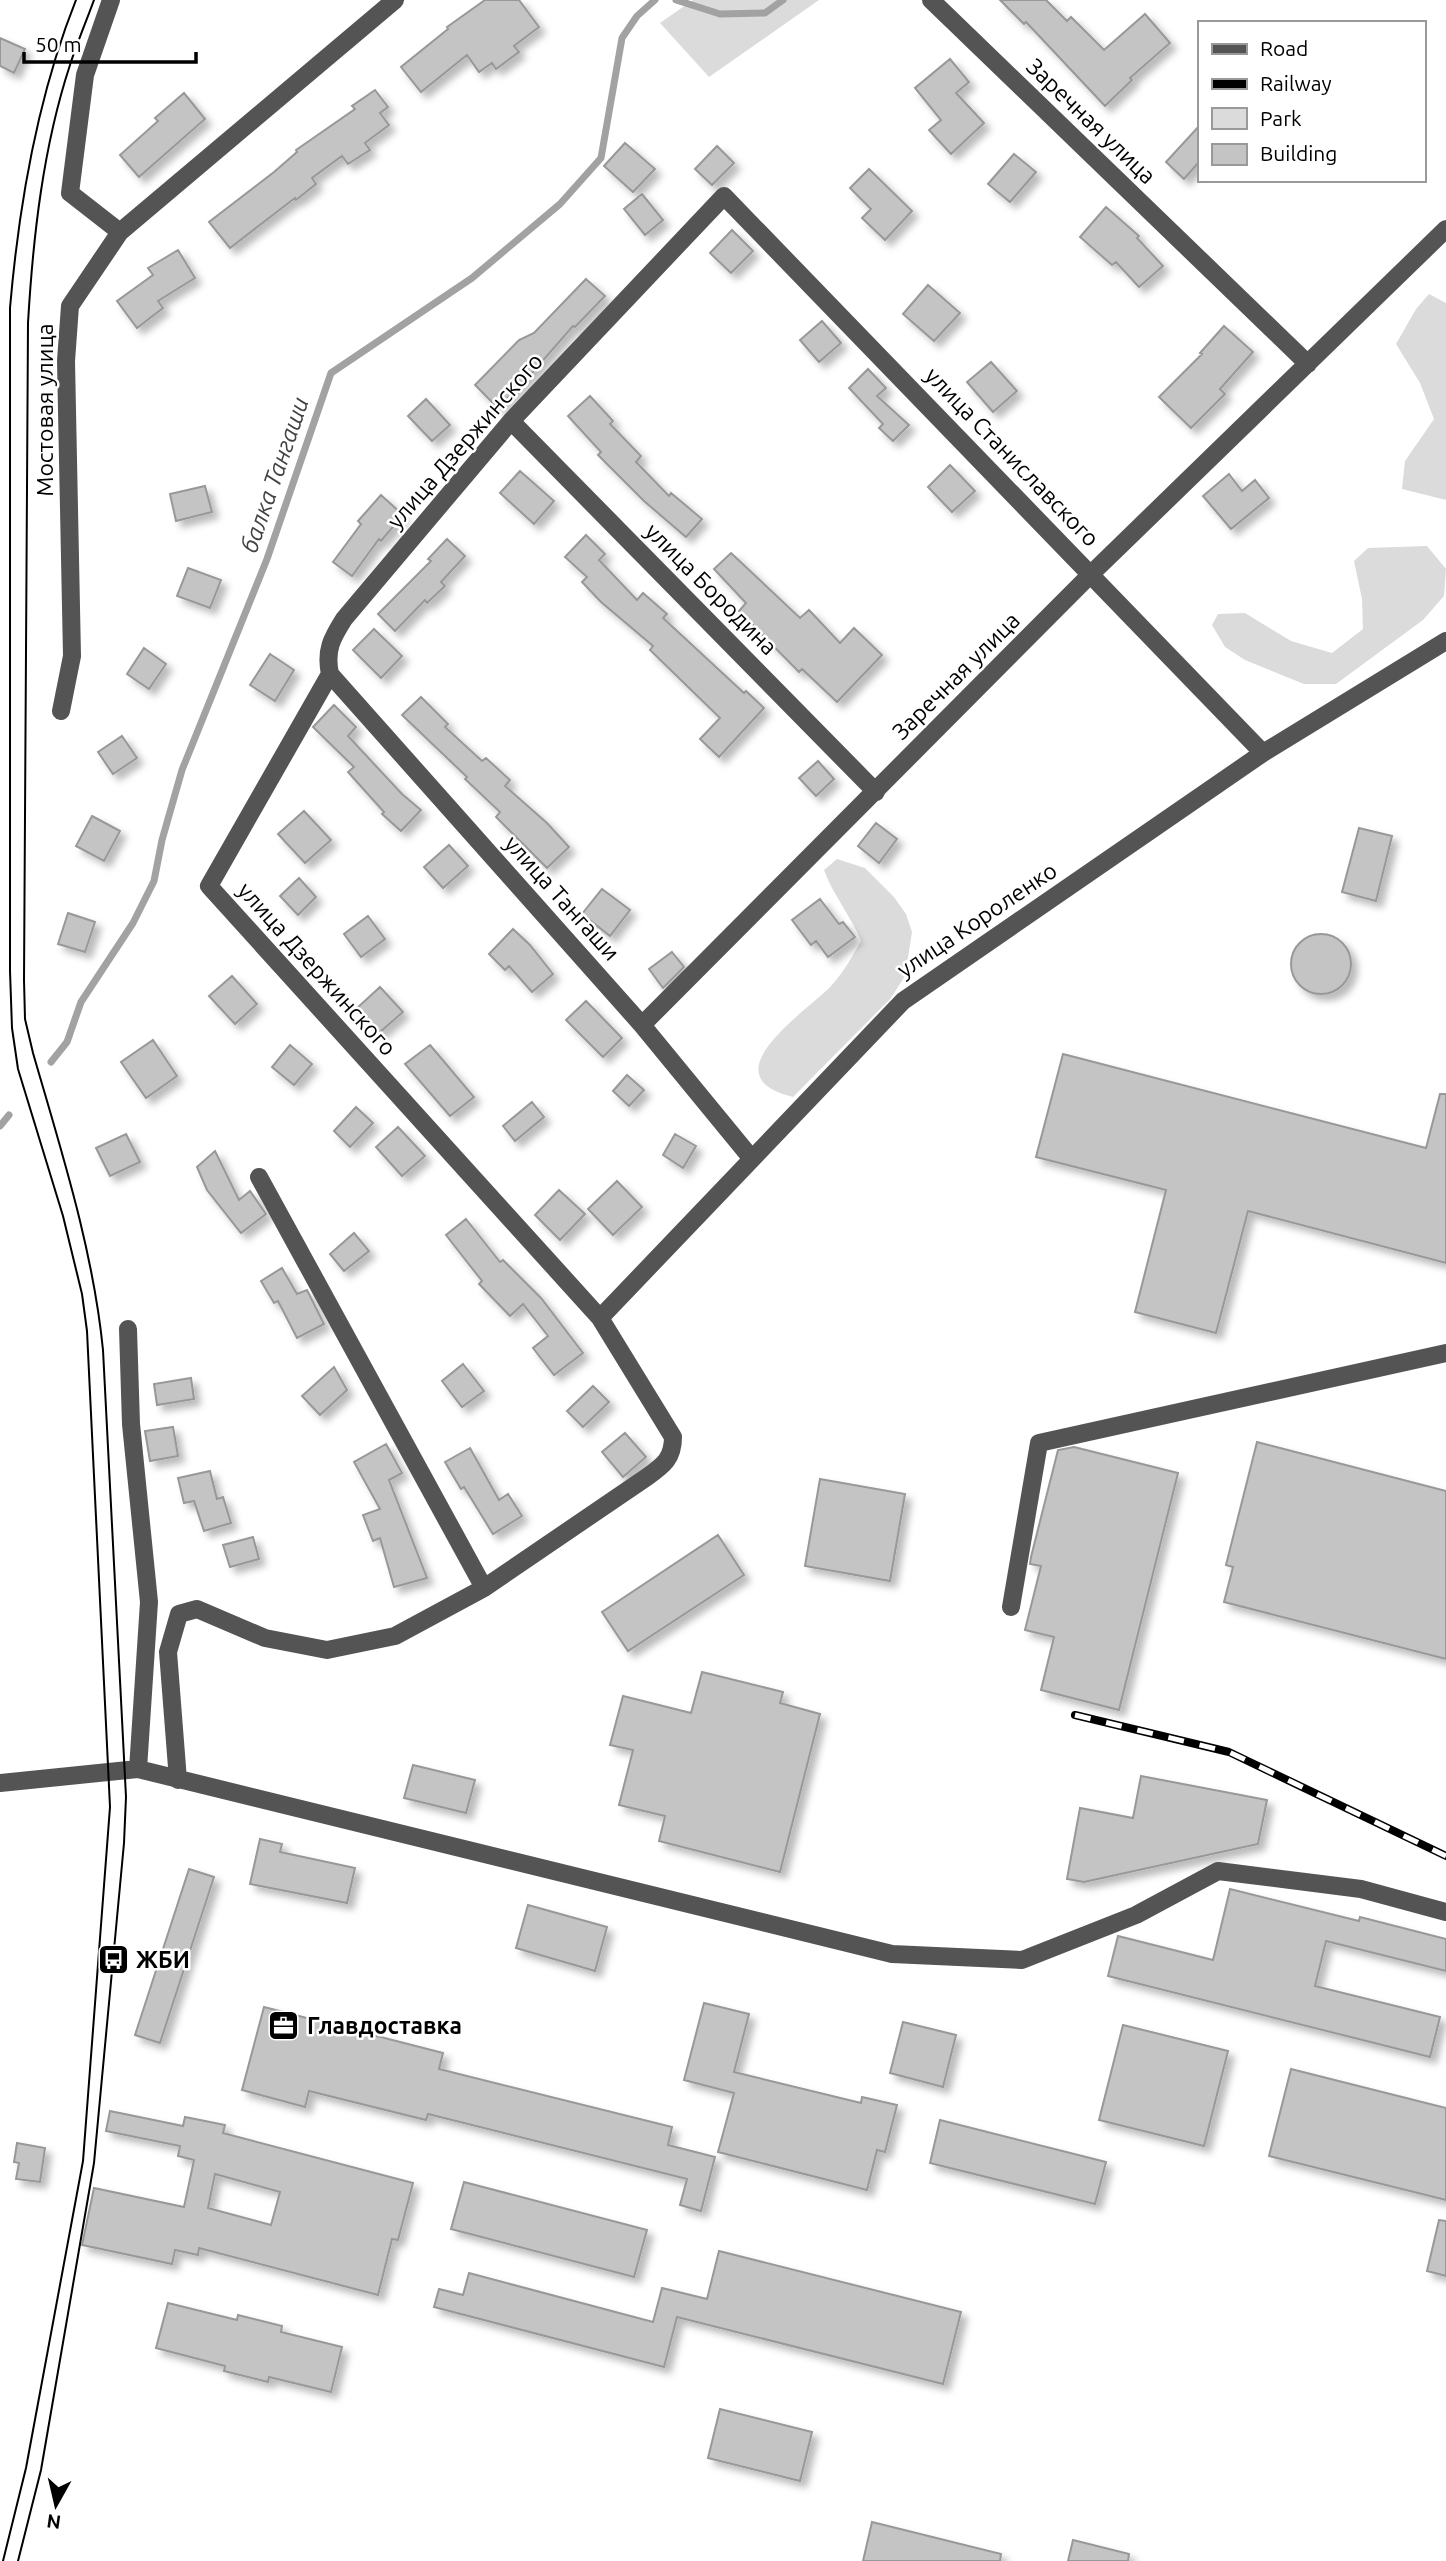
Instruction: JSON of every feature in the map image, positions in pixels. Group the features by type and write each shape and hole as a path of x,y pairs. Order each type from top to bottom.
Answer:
{"street":[{"path":"111,0 85,75 70,193 120,232"},
{"name":"Мостовая улица","path":"61,711 72,656 66,361 70,306 120,232 395,0"},
{"name":"Заречная улица","path":"931,0 1308,364"},
{"name":"улица Дзержинского","path":"178,1780 168,1652 179,1614 197,1609 265,1638 327,1650 395,1636 484,1588 648,1477 663,1466 673,1453 673,1437 600,1318 209,886 330,674 327,659 330,642 344,619 512,421 724,196"},
{"name":"улица Станиславского","path":"724,196 1263,753"},
{"name":"Заречная улица","path":"642,1025 1091,574 1446,229"},
{"name":"улица Бородина","path":"512,421 876,792"},
{"name":"улица Короленко","path":"600,1318 903,1000 1263,753 1446,641"},
{"name":"улица Тангаши","path":"330,674 642,1025 752,1159"},
{"path":"259,1177 484,1588"},
{"path":"128,1329 131,1424 149,1602 138,1769"},
{"path":"1011,1607 1039,1443 1446,1353"},
{"path":"0,1783 138,1769 892,1954 1022,1960 1136,1915 1218,1871 1362,1889 1446,1912"}],"green space":[{"path":"693,0 819,0 709,77 660,23"},
{"path":"1429,294 1446,303 1446,500 1402,489 1405,461 1434,419 1420,383 1396,344 1416,309"},
{"path":"1427,546 1446,569 1444,596 1423,620 1336,684 1304,684 1245,660 1225,647 1212,625 1218,614 1245,613 1291,641 1332,653 1363,629 1362,599 1354,561 1368,548"},
{"path":"837,859 865,868 894,897 906,914 912,932 905,976 891,998 793,1097 769,1087 759,1075 760,1060 785,1027 836,981 861,941 824,870"}],"building":[{"path":"485,0 519,0 539,27 514,46 519,52 496,69 492,63 479,72 467,55 421,92 401,67 448,29 447,27"},
{"path":"1000,0 1046,0 1067,21 1071,17 1104,50 1145,14 1170,43 1130,78 1132,80 1105,106 1026,22 1024,24"},
{"path":"0,38 25,49 14,73 0,66"},
{"path":"950,59 969,82 956,93 984,123 951,154 929,130 941,120 915,88"},
{"path":"375,90 388,107 380,113 389,125 365,143 370,150 348,164 342,156 312,178 316,184 230,248 209,222 274,172 297,152 296,150 355,109 352,106"},
{"path":"184,93 205,119 139,177 120,155 158,121 155,118"},
{"path":"1198,127 1198,163 1184,179 1166,162"},
{"path":"625,143 655,169 633,192 604,166"},
{"path":"717,146 734,163 712,185 695,169"},
{"path":"1014,154 1036,172 1010,202 988,184"},
{"path":"869,169 912,211 885,240 862,218 871,209 850,188"},
{"path":"642,194 663,220 645,235 624,209"},
{"path":"1106,207 1139,236 1137,238 1163,266 1139,287 1116,262 1112,265 1080,237"},
{"path":"732,230 753,251 731,273 710,253"},
{"path":"178,250 195,278 158,301 163,308 137,328 117,301 153,275 148,268"},
{"path":"586,279 605,296 573,326 498,408 475,385 519,340 534,333"},
{"path":"928,285 960,313 934,341 903,314"},
{"path":"822,321 841,343 819,362 800,340"},
{"path":"1224,326 1253,352 1220,389 1225,394 1191,428 1159,397 1202,354 1200,353"},
{"path":"991,362 1017,391 993,412 967,382"},
{"path":"868,369 886,388 877,396 909,425 893,441 879,428 883,424 849,388"},
{"path":"590,396 613,421 610,424 641,456 636,462 669,496 671,493 702,519 686,537 644,501 598,455 601,452 568,416"},
{"path":"426,399 450,425 432,441 408,416"},
{"path":"950,465 975,491 952,512 928,487"},
{"path":"520,471 554,501 534,524 500,493"},
{"path":"1229,474 1242,491 1255,480 1269,498 1231,529 1203,496"},
{"path":"205,486 212,512 176,521 170,494"},
{"path":"381,495 403,515 381,541 379,539 352,576 333,562 361,524 358,521"},
{"path":"586,535 605,554 599,560 637,600 643,593 667,614 663,618 744,693 746,691 764,708 719,757 700,739 720,718 650,650 653,646 601,602 582,582 587,577 565,557"},
{"path":"447,539 465,556 441,582 445,586 427,603 425,600 395,631 378,614 431,561 428,559"},
{"path":"731,553 800,618 809,610 840,643 854,628 882,655 837,702 802,669 799,672 739,611 746,603 714,569"},
{"path":"188,568 221,580 210,608 177,596"},
{"path":"374,629 402,656 381,678 353,650"},
{"path":"144,648 166,664 149,689 127,674"},
{"path":"270,654 294,670 275,701 250,685"},
{"path":"421,697 448,724 445,727 482,761 486,758 510,780 505,786 547,823 569,847 547,868 496,817 500,812 465,779 467,777 402,715"},
{"path":"334,705 356,727 348,736 402,794 421,810 401,831 382,814 384,812 348,772 354,767 313,727"},
{"path":"122,736 137,758 113,774 98,752"},
{"path":"818,761 834,779 816,796 799,778"},
{"path":"304,811 331,840 305,863 278,834"},
{"path":"92,816 120,831 104,861 76,846"},
{"path":"876,823 897,839 879,863 858,846"},
{"path":"1359,828 1392,836 1376,901 1342,892"},
{"path":"449,845 468,866 443,888 424,867"},
{"path":"299,878 316,897 298,915 280,896"},
{"path":"602,889 630,910 610,936 582,914"},
{"path":"820,899 839,924 843,922 855,937 828,957 816,941 811,945 792,920"},
{"path":"68,913 95,922 85,952 58,944"},
{"path":"368,916 385,939 361,957 344,934"},
{"path":"513,929 553,974 532,992 509,966 505,970 489,954"},
{"path":"1315,934 1327,934 1346,947 1351,964 1349,976 1338,989 1327,994 1315,994 1296,981 1291,970 1291,958 1304,939"},
{"path":"672,952 684,967 663,988 649,969"},
{"path":"232,976 257,1004 235,1024 209,996"},
{"path":"380,987 403,1012 379,1033 357,1008"},
{"path":"586,1001 622,1038 603,1057 566,1020"},
{"path":"153,1040 177,1076 146,1098 121,1062"},
{"path":"290,1045 312,1064 294,1085 272,1067"},
{"path":"430,1045 474,1097 450,1116 405,1064"},
{"path":"1063,1054 1426,1148 1440,1094 1446,1094 1446,1263 1248,1211 1216,1333 1135,1312 1166,1190 1036,1157"},
{"path":"627,1075 644,1090 629,1106 613,1091"},
{"path":"532,1102 544,1117 515,1141 503,1126"},
{"path":"356,1107 373,1123 350,1147 334,1131"},
{"path":"398,1127 425,1156 402,1176 376,1147"},
{"path":"126,1134 140,1162 110,1176 96,1148"},
{"path":"675,1134 696,1146 683,1168 663,1155"},
{"path":"215,1151 239,1200 250,1191 266,1214 241,1233 207,1190 197,1167"},
{"path":"617,1181 642,1207 613,1235 588,1209"},
{"path":"559,1190 585,1214 560,1240 535,1215"},
{"path":"466,1219 500,1262 503,1260 541,1298 583,1353 554,1375 533,1348 548,1336 523,1304 510,1316 479,1284 482,1281 446,1235"},
{"path":"354,1233 369,1251 344,1271 330,1254"},
{"path":"282,1268 297,1294 307,1290 324,1324 297,1338 278,1301 274,1303 261,1281"},
{"path":"463,1364 484,1391 462,1407 442,1381"},
{"path":"334,1367 347,1390 320,1415 302,1396"},
{"path":"191,1378 194,1399 157,1405 154,1384"},
{"path":"593,1386 609,1402 583,1427 567,1411"},
{"path":"173,1427 178,1456 150,1461 145,1431"},
{"path":"625,1433 646,1457 623,1477 602,1452"},
{"path":"1257,1442 1446,1491 1446,1659 1224,1602 1233,1567 1226,1565"},
{"path":"386,1444 402,1473 389,1480 427,1578 394,1587 380,1538 373,1541 363,1515 380,1509 354,1462"},
{"path":"1074,1447 1178,1473 1119,1710 1041,1690 1054,1637 1025,1630 1041,1566 1030,1564 1031,1557 1058,1450"},
{"path":"470,1448 499,1500 508,1494 522,1516 493,1534 445,1462"},
{"path":"210,1471 217,1499 223,1497 231,1523 204,1531 194,1501 184,1503 178,1478"},
{"path":"820,1479 905,1494 890,1581 805,1566"},
{"path":"718,1535 744,1575 628,1651 602,1612"},
{"path":"253,1537 259,1559 230,1567 223,1545"},
{"path":"702,1672 783,1692 780,1703 820,1714 780,1872 659,1841 665,1816 619,1805 633,1750 610,1745 623,1696 691,1713"},
{"path":"413,1765 475,1780 466,1813 404,1798"},
{"path":"1141,1776 1267,1800 1258,1844 1084,1882 1067,1879 1080,1808 1133,1818"},
{"path":"260,1839 282,1844 280,1852 355,1868 347,1903 250,1884"},
{"path":"189,1869 214,1877 160,2043 135,2035"},
{"path":"1230,1889 1446,1939 1446,1971 1326,1941 1315,1986 1440,2017 1430,2057 1108,1976 1118,1936 1213,1960"},
{"path":"528,1905 607,1927 595,1971 516,1948"},
{"path":"704,2003 749,2014 734,2072 861,2103 862,2097 897,2105 885,2152 877,2150 867,2190 718,2152 734,2093 684,2080"},
{"path":"264,2007 443,2053 439,2069 672,2127 668,2145 715,2157 701,2211 680,2205 687,2179 428,2114 426,2120 309,2091 305,2107 242,2090"},
{"path":"903,2022 956,2035 943,2087 890,2073"},
{"path":"1123,2025 1228,2051 1204,2146 1099,2120"},
{"path":"1291,2069 1446,2108 1446,2200 1269,2156"},
{"path":"110,2111 183,2126 185,2117 225,2125 223,2133 413,2183 398,2240 392,2239 378,2295 199,2248 198,2255 175,2250 172,2264 82,2245 94,2188 184,2207 194,2160 178,2156 180,2146 106,2131","holes":["215,2174 280,2192 271,2225 208,2208"]},
{"path":"940,2120 1106,2162 1095,2204 930,2163"},
{"path":"17,2143 45,2148 40,2182 16,2179 19,2163 14,2162"},
{"path":"464,2182 647,2230 634,2277 451,2229"},
{"path":"1439,2220 1446,2221 1446,2276 1427,2271"},
{"path":"719,2251 961,2312 943,2384 677,2317 664,2367 434,2307 439,2289 463,2295 469,2273 653,2322 662,2288 707,2299"},
{"path":"168,2303 237,2320 238,2315 282,2326 281,2332 342,2347 331,2392 269,2377 268,2382 224,2371 225,2366 156,2348"},
{"path":"720,2409 812,2432 800,2481 708,2458"},
{"path":"872,2522 1001,2554 1000,2561 863,2561"},
{"path":"1073,2540 1129,2554 1128,2561 1068,2561"}],"waterway":[{"name":"балка Тангаши","path":"51,1062 67,1042 81,1002 133,923 154,881 162,840 182,770 267,559 331,373 472,278 560,204 601,158 622,38 637,16 655,0"},
{"name":"балка Тангаши","path":"676,0 720,14 765,13 783,0"},
{"name":"балка Тангаши","path":"0,1126 9,1115"}],"tram line":[{"path":"3,2561 26,2468 83,2161 110,1807 87,1331 82,1294 63,1216 18,1069 12,1028 10,971 10,308 19,229 40,113 62,37 76,0"},
{"path":"18,2561 41,2470 94,2163 126,1797 103,1350 84,1237 25,1019 24,980 30,291 36,225 53,128 70,65 94,0"}],"railway":[{"path":"1075,1715 1229,1752 1446,1856"}],"place":[{"name":"ЖБИ","path":"113,1960"},
{"name":"Главдоставка","path":"284,2026"}]}
